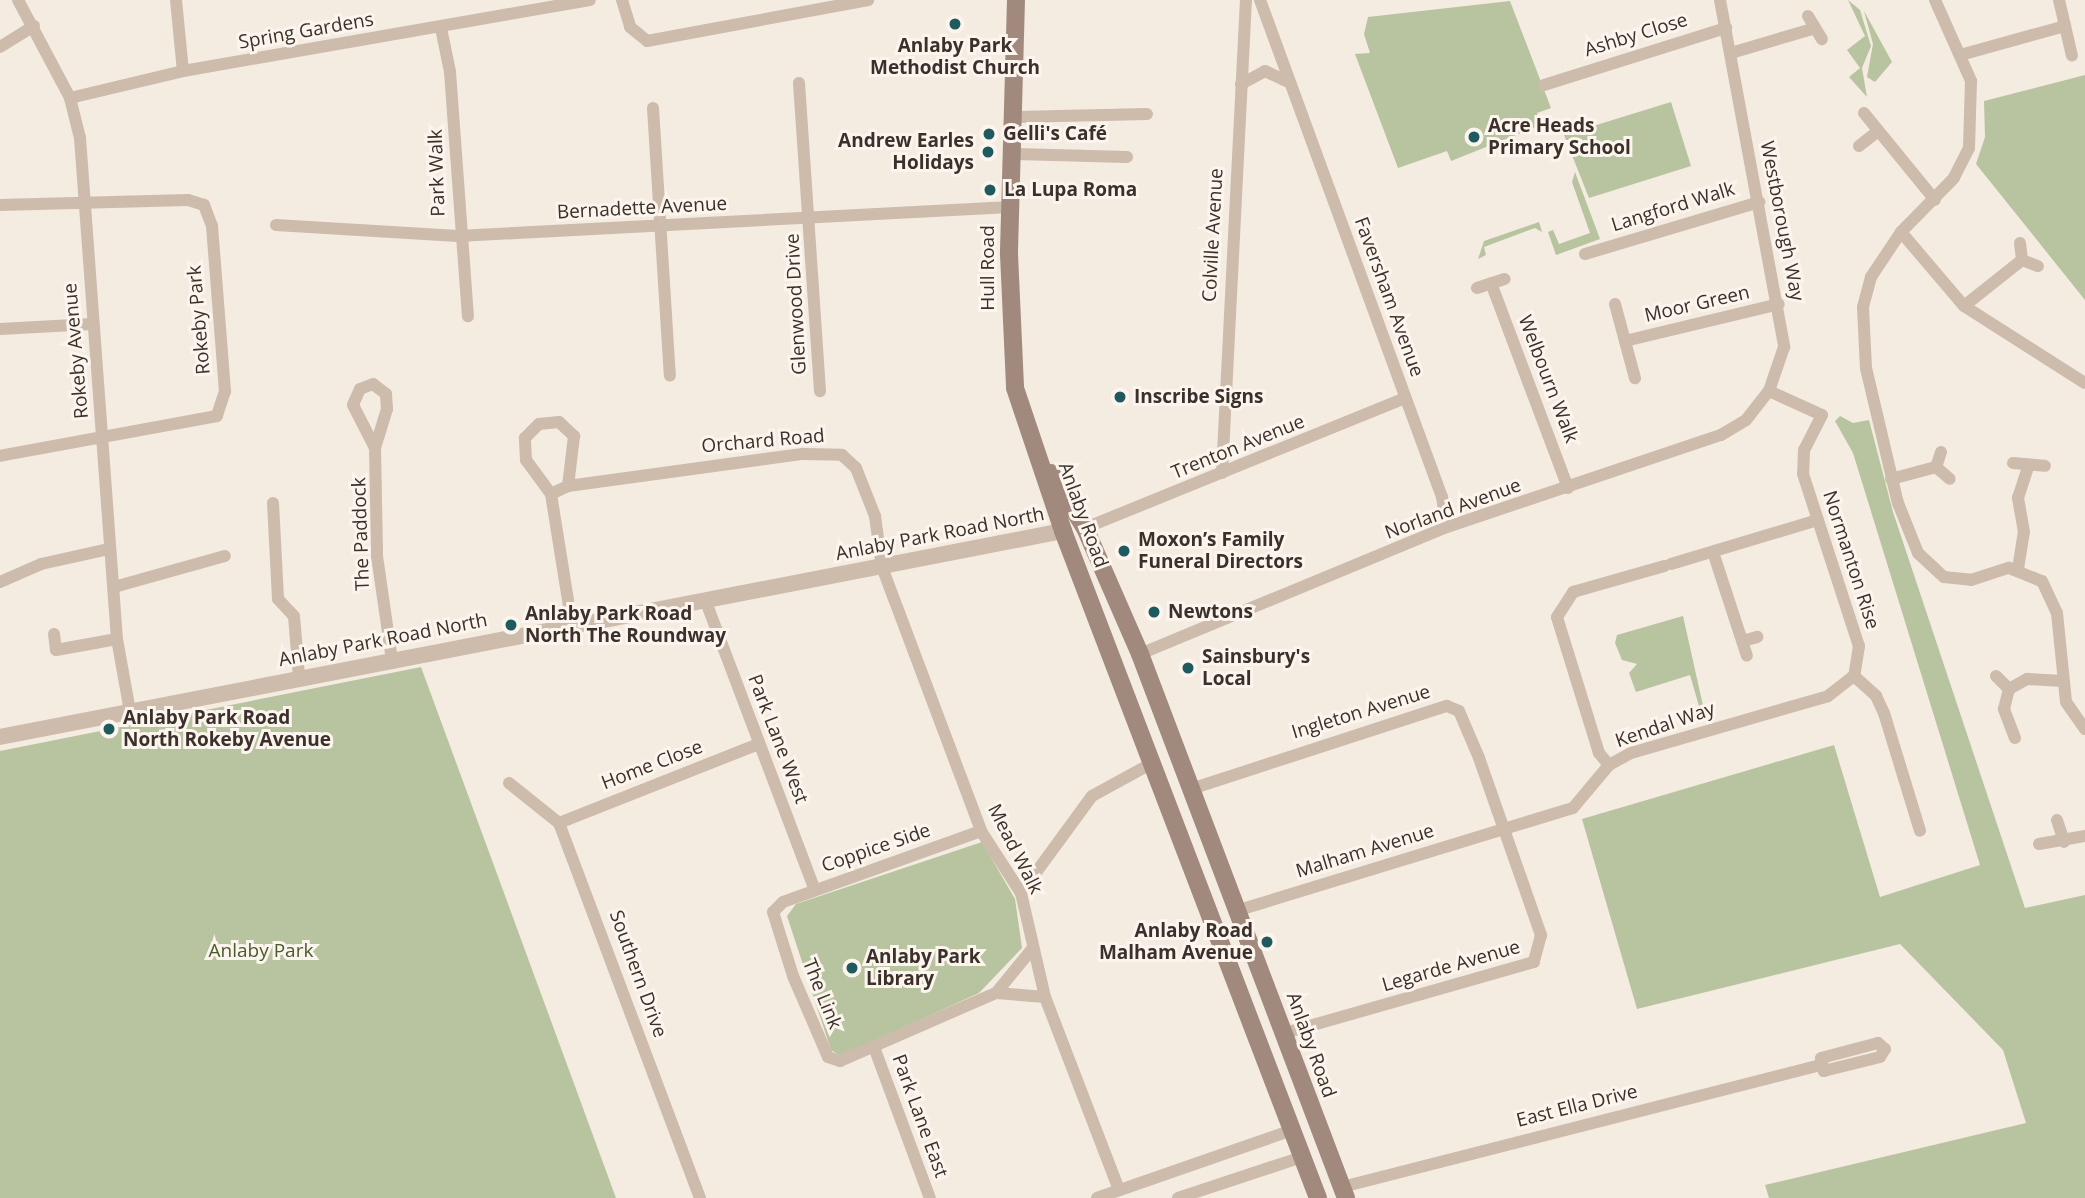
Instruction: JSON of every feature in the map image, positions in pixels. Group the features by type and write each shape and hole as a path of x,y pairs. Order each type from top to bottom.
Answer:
{"main road":[{"name":"Hull Road","path":"1016,0 1010,207 1010,347 1037,449"},
{"name":"Anlaby Road","path":"1037,449 1085,528 1140,654 1194,788 1344,1192"},
{"name":"Anlaby Road","path":"1037,449 1063,531 1154,762 1318,1198"}],"street":[{"name":"Rokeby Avenue","path":"18,0 70,98 84,203 117,639 130,710"},
{"path":"176,0 183,71"},
{"name":"Spring Gardens","path":"70,98 183,71 590,0"},
{"path":"622,0 630,27 647,41 868,0"},
{"name":"Colville Avenue","path":"1222,472 1246,0"},
{"name":"Faversham Avenue","path":"1260,0 1405,398 1447,527"},
{"name":"Westborough Way","path":"1720,0 1779,304 1784,347 1769,391"},
{"path":"1935,0 1964,54 1971,81 1969,148 1935,200 1901,232 1871,277 1862,329 1891,479 1930,568 1961,580 2018,569 2042,581 2051,595 2066,702 2085,729"},
{"path":"2059,0 2072,56"},
{"path":"1808,16 1812,29 1822,40"},
{"path":"0,47 34,26"},
{"path":"1964,54 2065,26"},
{"name":"Park Walk","path":"441,28 457,159 457,236 468,316"},
{"name":"Ashby Close","path":"1544,85 1726,28"},
{"path":"1731,53 1812,29"},
{"path":"1241,84 1265,71 1289,82"},
{"path":"1558,80 1563,94"},
{"name":"Glenwood Drive","path":"799,83 811,215 820,391"},
{"path":"653,108 670,375"},
{"path":"1864,113 1935,200"},
{"path":"1014,117 1147,114"},
{"path":"1859,146 1878,131"},
{"path":"1013,154 1127,157"},
{"name":"Rokeby Park","path":"0,205 188,200 210,214 225,391 217,416 0,456"},
{"name":"Langford Walk","path":"1585,254 1759,202"},
{"name":"Bernadette Avenue","path":"276,225 457,236 662,226 811,215 1010,207"},
{"path":"1901,232 1964,306 2085,383"},
{"path":"2020,243 2022,260"},
{"name":"Langford Walk","path":"1599,249 1603,262"},
{"path":"1964,306 2022,260"},
{"path":"2022,260 2038,266"},
{"path":"1477,288 1505,279"},
{"name":"Welbourn Walk","path":"1491,283 1568,488"},
{"name":"Moor Green","path":"1615,304 1635,378"},
{"name":"Moor Green","path":"1625,341 1779,304"},
{"path":"0,329 92,324"},
{"name":"Norland Avenue","path":"1140,654 1447,527 1721,435 1746,420 1769,391"},
{"name":"Normanton Rise","path":"1769,391 1822,415 1803,462 1818,520 1859,646 1854,676"},
{"name":"Trenton Avenue","path":"1085,528 1405,398"},
{"path":"551,494 568,486 574,436 559,422 539,424 525,438 526,460 551,494 572,625"},
{"name":"The Paddock","path":"375,448 377,556 392,660"},
{"path":"1936,467 1941,452"},
{"name":"Orchard Road","path":"568,486 739,460 842,455 866,489 882,567"},
{"path":"2013,463 2028,467 2045,466"},
{"path":"1891,479 1936,467"},
{"path":"1936,467 1950,479"},
{"path":"2018,569 2024,532 2018,498 2028,467"},
{"path":"273,503 278,598 294,616 299,677"},
{"path":"1609,765 1599,753 1557,617 1573,593 1818,520"},
{"name":"Anlaby Park Road North","path":"0,737 1063,531"},
{"path":"0,582 41,565 109,549"},
{"path":"1713,552 1747,656"},
{"path":"114,587 225,556"},
{"name":"Mead Walk","path":"882,567 981,831 1021,892 1045,997 1119,1190"},
{"path":"1650,570 1654,584"},
{"name":"Park Lane West","path":"706,601 815,890"},
{"path":"54,634 57,650 117,639"},
{"path":"1743,641 1757,637"},
{"path":"1854,676 1884,713 1920,831"},
{"name":"Kendal Way","path":"1502,831 1573,808 1609,765 1828,696 1854,676"},
{"path":"1996,676 2009,689"},
{"path":"2015,738 2004,709 2009,689 2027,679 2063,681"},
{"name":"Ingleton Avenue","path":"1194,788 1447,706 1459,711 1468,730 1502,831"},
{"name":"Home Close","path":"559,823 760,744"},
{"path":"1021,892 1092,796 1154,762"},
{"path":"509,783 559,823"},
{"path":"2057,820 2064,842"},
{"name":"Southern Drive","path":"559,823 700,1198"},
{"name":"Coppice Side","path":"783,902 981,831"},
{"name":"Malham Avenue","path":"1239,911 1502,831"},
{"name":"Legarde Avenue","path":"1284,1033 1534,962 1541,935 1502,831"},
{"path":"2039,844 2064,842 2085,836"},
{"name":"The Link","path":"783,902 773,912 778,932 828,1057 840,1061 874,1047"},
{"path":"874,1047 996,993 1033,948"},
{"path":"996,993 1045,997"},
{"name":"Park Lane East","path":"874,1047 926,1197"},
{"name":"East Ella Drive","path":"1344,1192 1822,1065"},
{"path":"1097,1198 1293,1130"},
{"path":"1178,1198 1302,1157"}],"green space":[{"path":"1848,0 1860,10 1871,46 1862,68 1867,97 1849,77 1860,68 1847,50 1865,36"},
{"path":"1510,1 1551,108 1537,113 1541,125 1451,161 1447,151 1398,168 1355,54 1370,53 1364,34 1368,17"},
{"path":"1864,11 1892,62 1875,82 1867,77 1873,44"},
{"path":"2085,75 2085,300 1976,164 1985,137 1984,101"},
{"path":"1671,102 1691,166 1589,198 1564,135"},
{"path":"1575,172 1600,239 1556,255 1548,232 1553,230 1559,244 1590,233 1572,182"},
{"path":"1539,222 1542,232 1535,228 1484,247 1486,255 1478,259 1484,241"},
{"path":"1840,416 1853,423 1869,420 1893,512 2025,908 2085,895 2085,1198 1769,1198 1765,1185 2026,1123 2003,1050 1900,944 1637,1009 1582,819 1834,745 1880,897 1980,865 1853,453 1835,421"},
{"path":"1683,616 1706,719 1703,720 1690,675 1636,692 1629,673 1637,664 1622,660 1615,643 1617,635"},
{"name":"Anlaby Park","path":"421,667 616,1198 0,1198 0,751"},
{"path":"982,842 1015,899 1022,948 979,993 841,1056 831,1050 787,916 796,904"}],"place":[{"name":"Anlaby Park Methodist Church","path":"955,24"},
{"name":"Gelli's Café","path":"989,134"},
{"name":"Acre Heads Primary School","path":"1474,137"},
{"name":"Andrew Earles Holidays","path":"988,152"},
{"name":"La Lupa Roma","path":"990,190"},
{"name":"Inscribe Signs","path":"1120,397"},
{"name":"Moxon’s Family Funeral Directors","path":"1124,551"},
{"name":"Newtons","path":"1154,612"},
{"name":"Anlaby Park Road North The Roundway","path":"511,625"},
{"name":"Sainsbury's Local","path":"1188,668"},
{"name":"Anlaby Park Road North Rokeby Avenue","path":"109,729"},
{"name":"Anlaby Road Malham Avenue","path":"1267,942"},
{"name":"Anlaby Park Library","path":"852,968"}]}
